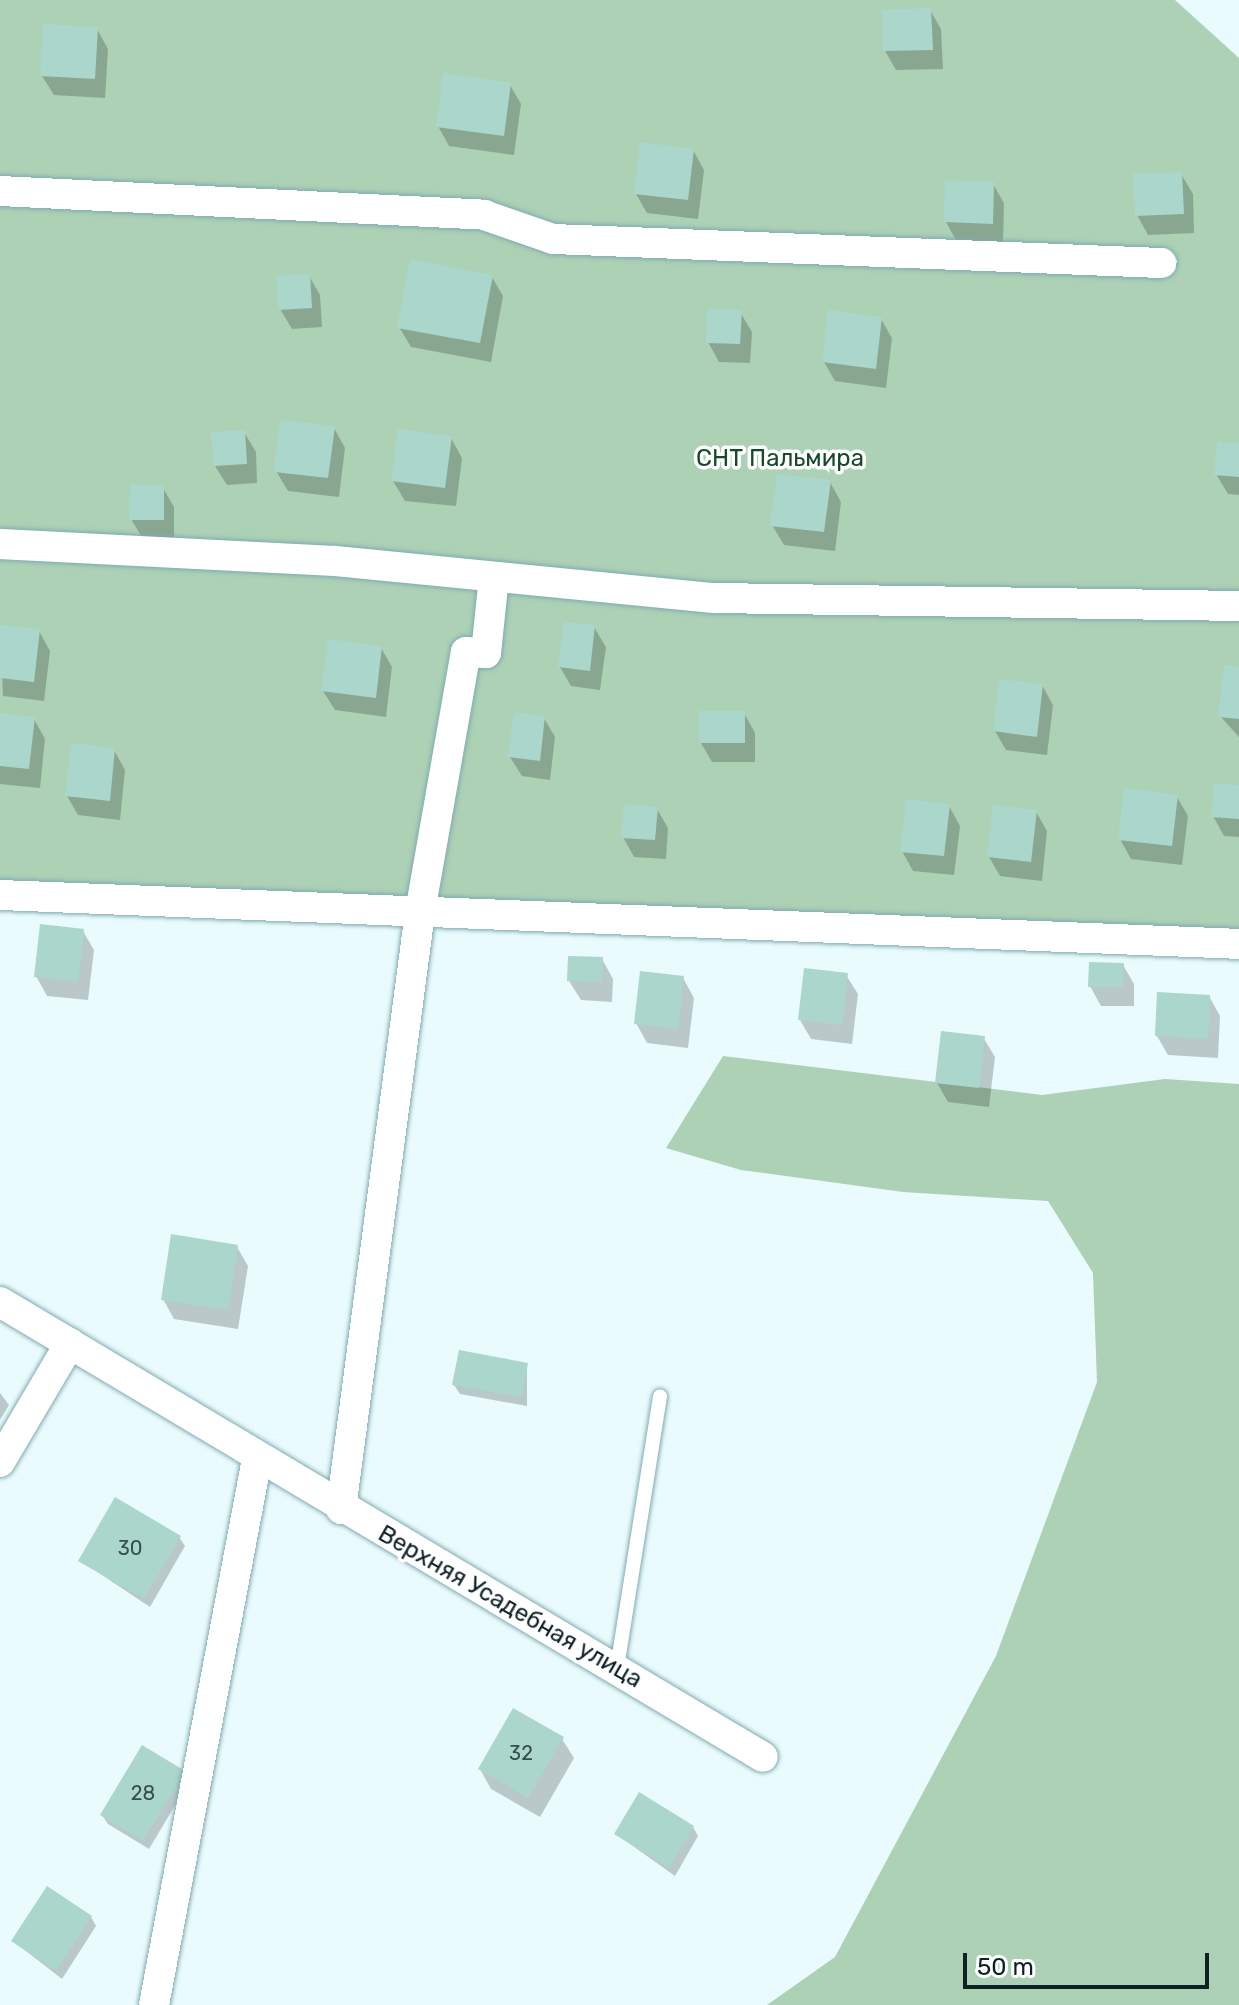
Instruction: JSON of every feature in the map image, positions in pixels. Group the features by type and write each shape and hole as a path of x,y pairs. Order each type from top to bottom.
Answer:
{"street":[{"path":"0,191 484,215 553,239 1162,263"},
{"path":"0,544 494,577 714,598 1239,606"},
{"path":"341,1509 420,912 466,652 486,653 494,577"},
{"path":"0,895 1239,944"},
{"name":"Верхняя Усадебная улица","path":"0,1302 257,1459 617,1668 763,1757"},
{"path":"0,1462 70,1343"},
{"path":"154,2005 257,1459"}],"lane":[{"path":"617,1668 660,1396"}],"green space":[{"name":"СНТ Пальмира","path":"0,0 1175,0 1239,58 1239,939 0,880"},
{"path":"723,1056 1042,1095 1165,1079 1239,1084 1239,2005 767,2005 835,1957 996,1656 1097,1382 1093,1273 1048,1201 903,1192 741,1170 666,1148"}],"building":[{"path":"931,8 933,50 883,51 882,10"},
{"path":"43,24 98,27 95,79 40,76"},
{"path":"443,73 511,83 504,136 436,127"},
{"path":"640,142 694,149 688,200 634,194"},
{"path":"1182,172 1184,214 1135,216 1133,174"},
{"path":"945,180 994,182 993,224 944,222"},
{"path":"410,259 493,275 480,343 397,328"},
{"path":"310,274 312,308 278,310 276,276"},
{"path":"707,309 742,310 740,344 706,343"},
{"path":"828,310 882,317 876,369 822,362"},
{"path":"280,420 335,426 328,478 274,472"},
{"path":"398,429 452,436 445,488 391,481"},
{"path":"245,430 247,464 214,466 211,432"},
{"path":"1217,441 1239,443 1239,477 1214,475"},
{"path":"777,474 831,480 824,532 770,526"},
{"path":"130,485 164,485 164,520 129,520"},
{"path":"564,622 595,625 590,671 558,667"},
{"path":"0,625 40,629 34,682 0,678"},
{"path":"328,639 382,646 376,698 321,691"},
{"path":"1224,665 1239,667 1239,719 1218,717"},
{"path":"999,679 1043,684 1037,737 993,731"},
{"path":"699,711 745,711 745,743 699,743"},
{"path":"514,712 545,716 540,761 508,757"},
{"path":"0,713 35,717 29,769 0,766"},
{"path":"71,743 115,748 110,801 65,796"},
{"path":"1214,783 1239,785 1239,819 1211,817"},
{"path":"1124,788 1178,795 1172,846 1118,840"},
{"path":"906,799 950,804 944,856 900,852"},
{"path":"624,804 658,807 655,840 621,838"},
{"path":"993,805 1037,810 1031,862 987,857"},
{"path":"40,924 84,929 78,982 34,977"},
{"path":"568,956 603,957 602,982 567,981"},
{"path":"1089,962 1124,963 1123,987 1088,987"},
{"path":"804,968 848,973 842,1025 798,1020"},
{"path":"640,971 684,976 678,1029 634,1024"},
{"path":"1157,992 1210,995 1208,1039 1155,1036"},
{"path":"941,1031 985,1036 979,1088 935,1083"},
{"path":"171,1234 238,1245 228,1310 161,1300"},
{"path":"459,1350 528,1363 522,1397 452,1385"},
{"path":"115,1497 181,1536 144,1599 78,1561"},
{"path":"513,1708 564,1737 528,1798 478,1769"},
{"path":"142,1745 185,1771 143,1841 100,1815"},
{"path":"639,1792 694,1826 669,1868 614,1834"},
{"path":"47,1886 92,1916 56,1971 11,1941"}]}
